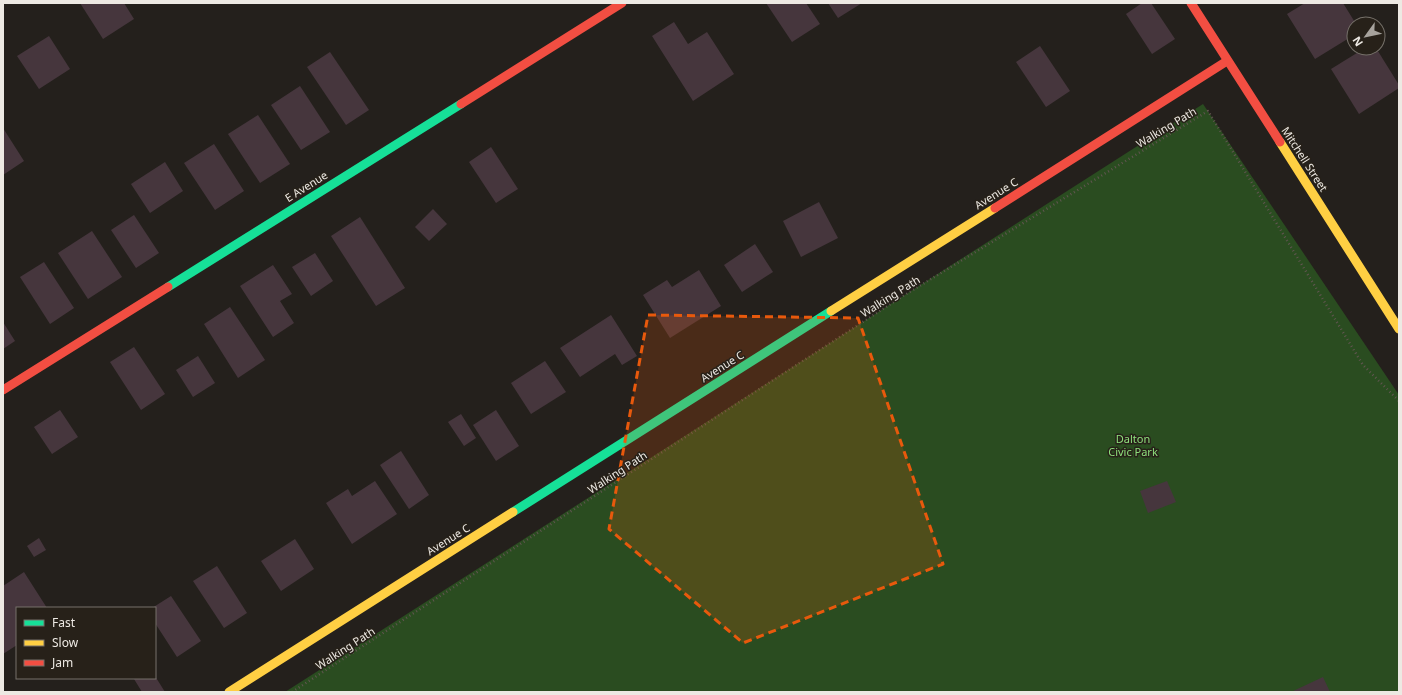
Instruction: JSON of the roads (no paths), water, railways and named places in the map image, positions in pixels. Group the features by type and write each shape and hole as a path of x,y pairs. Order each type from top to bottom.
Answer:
{"street":[{"name":"E Avenue","path":"3,390 622,3"},
{"name":"Mitchell Street","path":"1191,3 1399,329"},
{"name":"Avenue C","path":"229,692 1227,61"}],"park label":[{"name":"Dalton Civic Park","path":"1133,444"}]}
